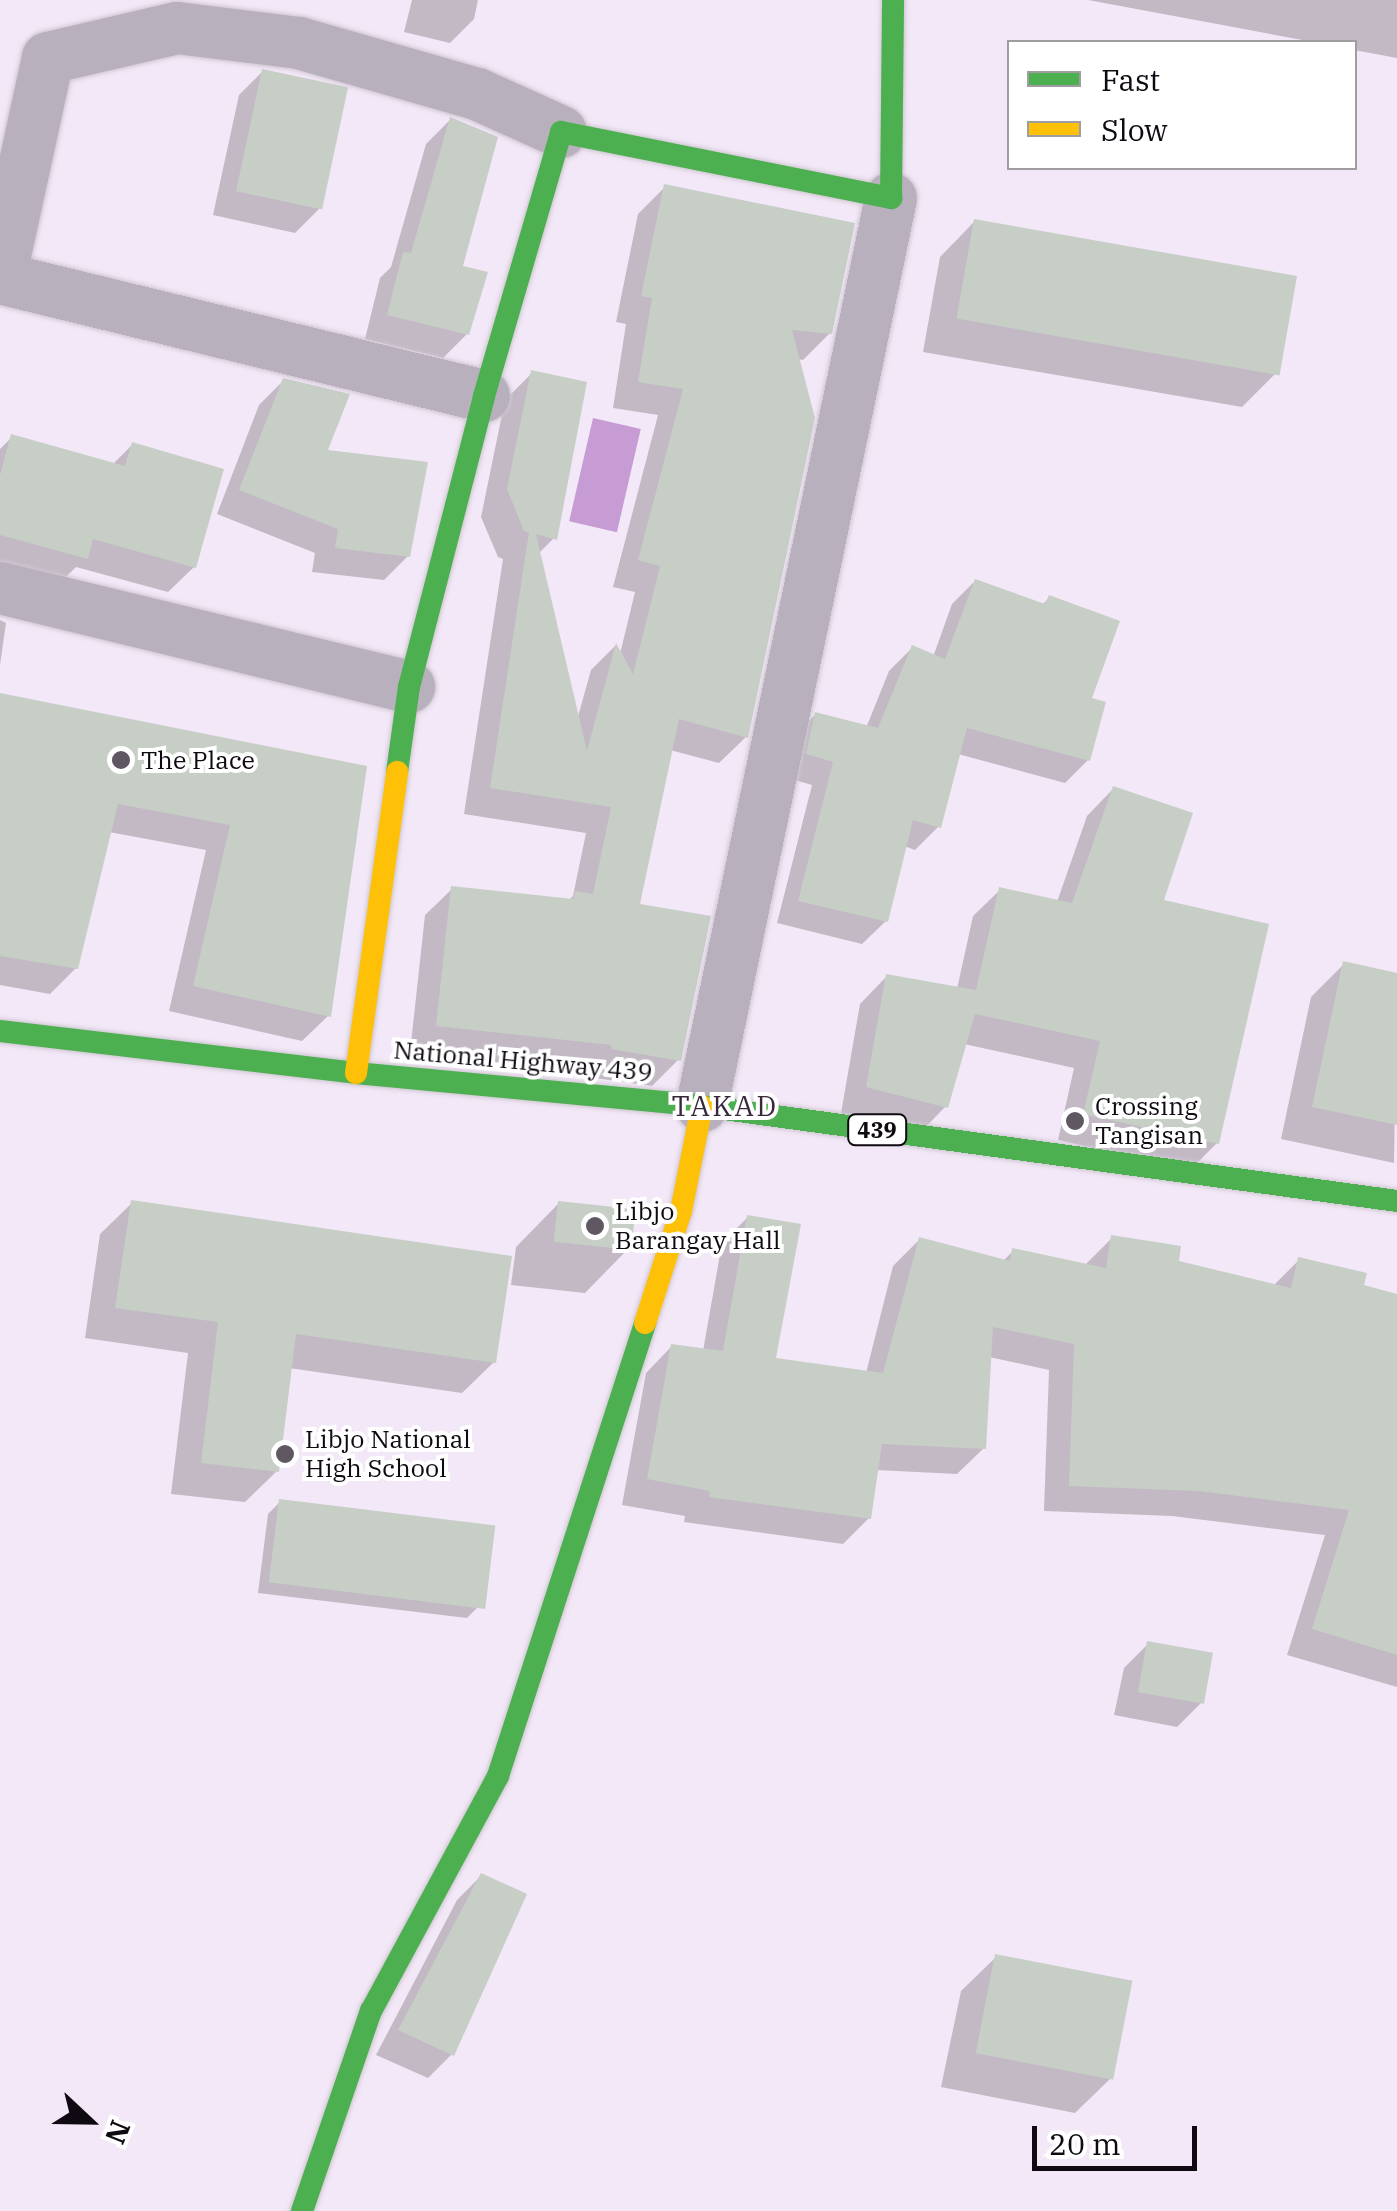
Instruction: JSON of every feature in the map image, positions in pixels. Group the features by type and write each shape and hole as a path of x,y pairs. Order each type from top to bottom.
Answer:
{"street":[{"path":"302,2211 372,2011 498,1776 681,1211 891,198 893,0"},
{"path":"484,396 0,278 48,58 178,28 299,43 476,94 561,132 891,198"},
{"path":"356,1073 409,687 484,396 561,132"},
{"path":"0,588 409,687"},
{"name":"National Highway 439","path":"0,1031 356,1073 702,1106 1397,1200"}],"shaded area":[{"path":"593,418 641,429 617,532 569,521"}],"building":[{"path":"262,69 348,87 322,210 236,191"},
{"path":"450,117 498,137 463,266 488,272 469,335 387,315 403,252 411,253"},
{"path":"664,184 855,223 832,334 792,330 815,418 748,738 679,719 640,904 711,916 681,1061 611,1049 611,1045 436,1026 451,886 573,899 575,891 593,894 611,807 490,788 529,532 524,531 507,489 531,370 587,382 557,540 536,534 587,751 616,643 633,674 660,566 638,560 683,389 638,382 652,298 641,296"},
{"path":"974,219 1297,276 1279,375 956,318"},
{"path":"283,378 350,394 328,450 428,462 410,557 335,548 338,529 239,490"},
{"path":"11,434 125,466 132,442 224,469 196,568 93,539 88,559 0,535 0,475"},
{"path":"975,579 1045,604 1049,595 1120,621 1092,698 1106,702 1090,761 967,728 941,828 913,820 888,922 798,901 833,762 806,754 815,712 878,728 912,645 945,659"},
{"path":"0,693 367,766 331,1017 193,986 230,825 118,804 78,969 0,956"},
{"path":"1113,786 1193,813 1164,900 1269,924 1219,1144 1083,1114 1100,1041 975,1014 948,1108 866,1087 886,974 976,990 999,887 1072,903"},
{"path":"1343,961 1397,973 1397,1125 1312,1107"},
{"path":"131,1200 512,1256 496,1363 296,1334 279,1472 201,1463 218,1322 115,1308"},
{"name":"Libjo Barangay Hall","path":"558,1201 636,1209 631,1250 554,1242"},
{"path":"747,1215 801,1224 776,1358 883,1373 919,1237 1010,1261 1012,1248 1106,1268 1111,1235 1181,1246 1179,1261 1291,1288 1298,1257 1367,1273 1364,1285 1397,1294 1397,1655 1312,1629 1349,1510 1199,1491 1069,1486 1074,1344 993,1327 986,1449 882,1444 871,1519 709,1497 710,1491 647,1479 671,1344 723,1351"},
{"path":"279,1499 495,1526 485,1609 269,1582"},
{"path":"1147,1641 1213,1653 1204,1704 1138,1692"},
{"path":"481,1873 527,1894 454,2056 398,2030"},
{"path":"995,1954 1132,1981 1113,2080 976,2053"}],"traffic: fast":[{"path":"397,772 409,687 484,396 561,132 891,198 893,0"},
{"path":"0,1031 356,1073 702,1106 1397,1201"},
{"path":"302,2211 371,2011 498,1776 645,1323"}],"traffic: slow":[{"path":"356,1073 397,772"},
{"path":"645,1323 681,1211 702,1106"}],"place":[{"name":"The Place","path":"121,760"},
{"name":"Crossing Tangisan","path":"1075,1121"},
{"name":"Libjo Barangay Hall","path":"595,1226"},
{"name":"Libjo National High School","path":"285,1454"}],"district":[{"name":"TAKAD","path":"725,1106"}]}
